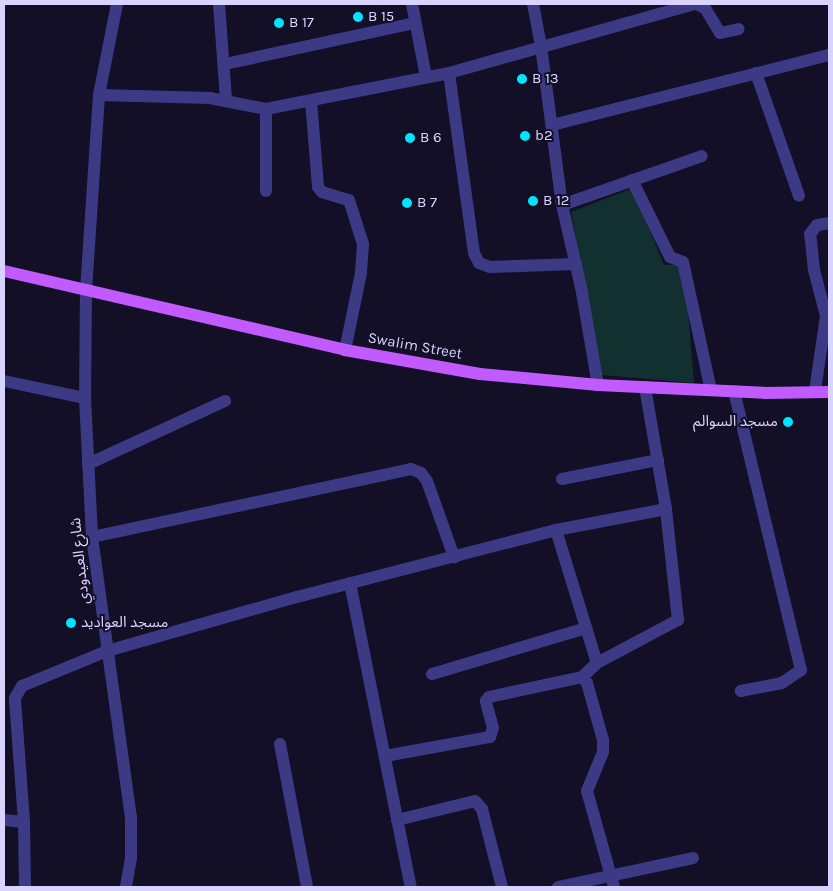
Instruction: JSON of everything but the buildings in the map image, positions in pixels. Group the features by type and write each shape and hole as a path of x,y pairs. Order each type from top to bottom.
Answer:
{"main road":[{"name":"Swalim Street","path":"4,271 345,350 480,374 598,385 734,391 829,392"}],"street":[{"name":"شارع العيدودي","path":"117,4 99,96 86,289 85,398 92,537 131,817 131,858 126,887"},
{"path":"219,4 225,64 226,100"},
{"path":"412,4 426,77"},
{"path":"532,4 541,46 562,205 576,264 598,385"},
{"path":"99,96 226,100 266,109 449,72 681,6 696,4 705,8 720,33 739,29"},
{"path":"225,64 415,23"},
{"path":"552,124 829,55"},
{"path":"449,72 474,253 479,263 490,267 576,264"},
{"path":"756,73 799,196"},
{"path":"311,101 318,186 322,192 349,200 363,244 361,273 345,350"},
{"path":"266,109 266,191"},
{"path":"562,205 702,156"},
{"path":"632,180 670,258 682,262 711,390"},
{"path":"815,391 826,316 825,301 810,234 817,225 829,223"},
{"path":"4,381 85,398"},
{"path":"385,756 490,737 493,728 486,701 489,697 582,677 597,663 678,620 666,509 645,387"},
{"path":"734,391 800,670 782,682 741,691"},
{"path":"88,464 225,401"},
{"path":"562,478 658,460"},
{"path":"92,537 411,469 421,472 427,481 454,557"},
{"path":"25,887 24,822 17,691 29,682 107,652 350,583 556,530 666,509"},
{"path":"556,530 597,663"},
{"path":"350,583 411,887"},
{"path":"432,674 586,628"},
{"path":"582,677 587,683 603,740 603,752 590,780 588,800 613,881"},
{"path":"280,744 307,887"},
{"path":"397,820 475,801 482,809 502,887"},
{"path":"4,820 24,822"},
{"path":"558,887 613,881 693,858"}],"green space":[{"path":"633,188 664,265 678,264 687,297 694,383 602,375 571,212"}],"place":[{"name":"B 15","path":"358,17"},
{"name":"B 17","path":"279,23"},
{"name":"B 13","path":"522,79"},
{"name":"b2","path":"525,136"},
{"name":"B 6","path":"410,138"},
{"name":"B 12","path":"533,201"},
{"name":"B 7","path":"407,203"},
{"name":"مسجد السوالم","path":"788,422"},
{"name":"مسجد العواديد","path":"71,623"}]}
